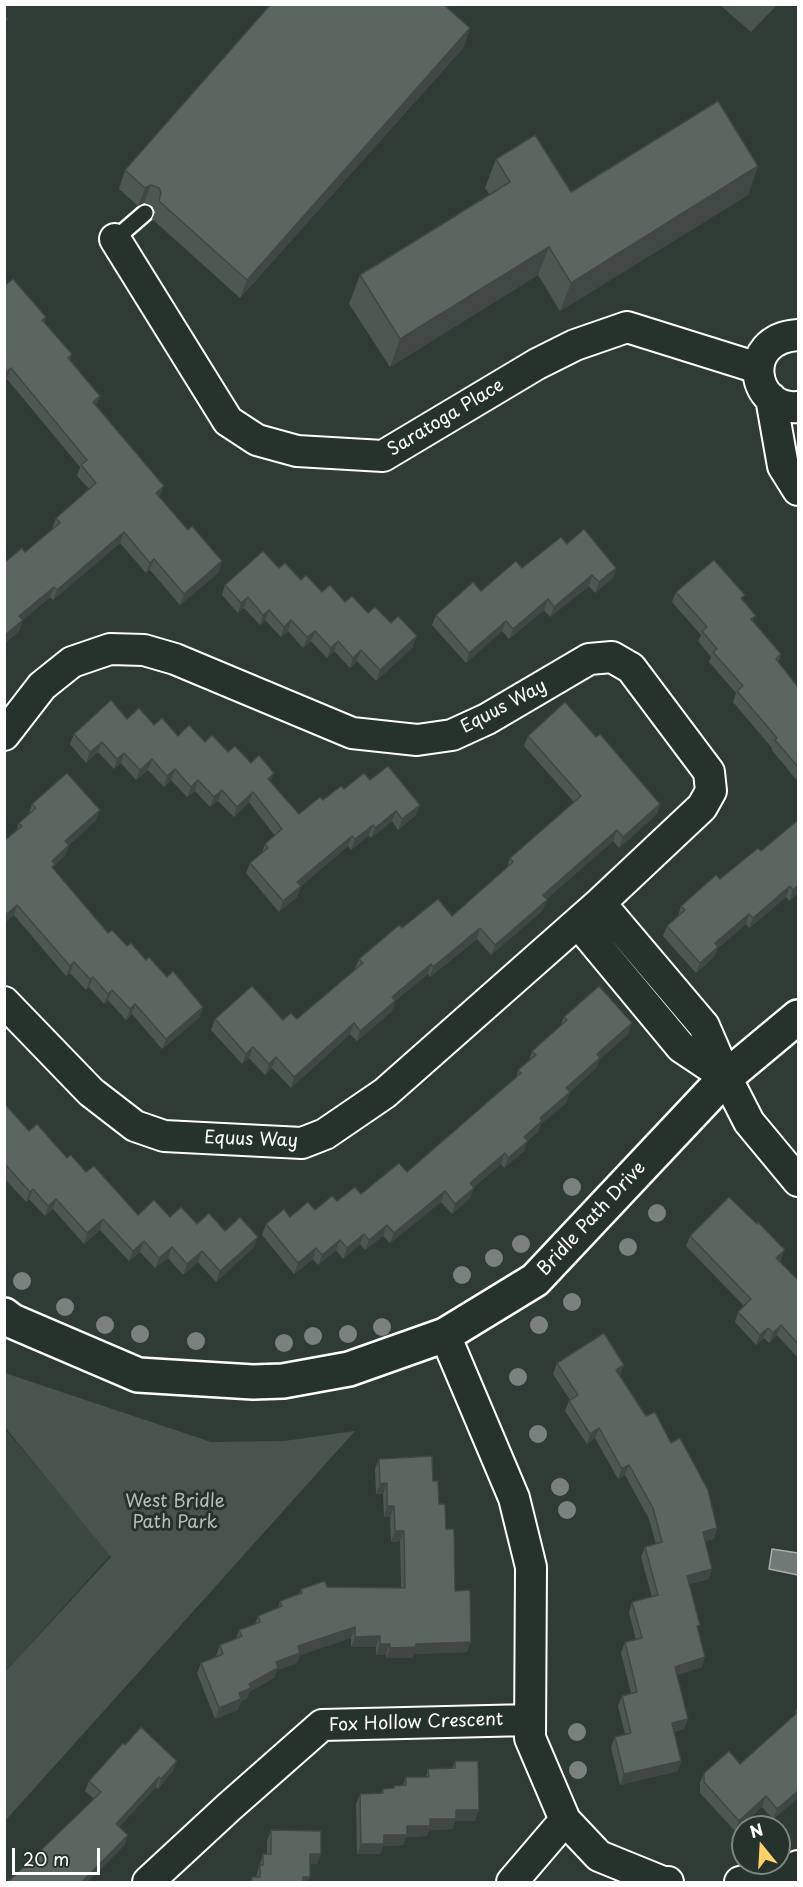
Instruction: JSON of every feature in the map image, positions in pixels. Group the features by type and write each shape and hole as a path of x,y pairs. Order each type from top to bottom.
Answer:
{"street":[{"name":"Saratoga Place","path":"116,239 228,421 257,440 297,450 383,456 537,364 575,345 627,327 758,368"},
{"path":"798,335 784,336 771,343 762,354 758,368 760,385 785,403 783,466 798,490"},
{"name":"Equus Way","path":"4,735 42,686 72,662 110,649 144,650 175,659 352,733 417,740 452,735 487,719 590,659 612,657 631,668 709,772 711,791 702,807 589,913 372,1103 325,1134 302,1143 164,1136 135,1126 91,1092 4,1002"},
{"path":"589,913 681,1047 726,1077 749,1122 798,1181"},
{"name":"Bridle Path Drive","path":"4,1315 12,1321 138,1375 253,1382 283,1381 349,1369 445,1335 535,1280 726,1077 798,1017"},
{"path":"445,1335 514,1498 531,1567 530,1738 565,1820 599,1856 668,1882"},
{"name":"Fox Hollow Crescent","path":"148,1882 322,1725 529,1720"},
{"path":"512,1882 565,1820"},
{"path":"740,1882 787,1872 798,1866"}],"lane":[{"path":"116,239 145,213"}],"shaded area":[{"path":"4,1428 111,1554 5,1672 4,1672"},
{"path":"772,1549 798,1553 798,1575 769,1569"}],"green space":[{"path":"720,5 777,5 751,32"},
{"name":"West Bridle Path Park","path":"5,1373 211,1442 284,1441 355,1431 5,1821 5,1672 111,1557 5,1427"}],"building":[{"path":"271,4 443,4 470,28 247,280 159,201 161,193 159,188 151,185 145,188 125,170"},
{"path":"718,101 758,166 571,283 549,247 400,339 360,275 510,182 496,159 535,135 571,192"},
{"path":"13,279 46,317 42,320 72,354 68,358 100,396 93,402 164,486 156,493 188,530 192,526 222,561 184,594 154,559 150,563 124,532 57,590 54,587 19,616 23,620 4,636 4,563 22,548 25,552 60,523 56,518 96,483 81,465 87,460 11,368 4,374 4,286"},
{"path":"584,529 616,568 599,582 592,575 554,607 548,599 513,629 506,621 469,653 436,615 473,582 481,591 516,561 522,568 561,537 567,544"},
{"path":"263,551 279,568 285,563 301,580 306,575 322,592 330,585 345,602 352,596 368,613 375,607 391,623 398,616 417,636 380,670 361,650 353,658 338,641 331,648 315,631 307,637 291,620 284,627 269,610 263,615 248,597 241,603 225,585"},
{"path":"714,560 745,595 741,598 756,616 751,619 781,654 776,659 798,687 798,767 737,691 743,686 713,652 717,649 702,631 707,627 676,592"},
{"path":"111,700 127,719 139,708 154,725 162,718 178,736 189,725 205,742 212,735 228,752 235,746 251,763 259,755 274,773 268,779 299,814 320,797 323,800 341,786 344,789 364,773 370,780 388,766 420,805 402,819 396,811 375,828 373,825 355,839 352,836 297,882 301,886 283,901 250,863 268,848 265,844 282,829 253,792 237,807 222,790 214,797 198,780 191,787 175,769 167,776 152,759 140,770 124,753 117,759 102,742 90,752 74,734"},
{"path":"565,702 596,737 600,734 660,804 623,837 617,830 543,895 547,900 495,945 480,928 433,967 431,964 392,997 395,1001 360,1031 354,1023 294,1077 276,1057 269,1064 253,1047 246,1054 215,1019 252,986 283,1020 291,1013 297,1019 363,963 359,959 399,925 402,928 438,899 452,916 513,862 510,858 581,796 528,736"},
{"path":"67,773 100,810 65,841 69,845 52,861 55,864 52,867 108,933 112,930 127,946 131,943 146,960 149,957 167,977 173,971 203,1007 166,1039 135,1004 130,1009 112,990 108,994 93,977 90,979 74,962 70,966 17,905 7,914 4,911 4,841 22,826 19,823 36,808 32,804"},
{"path":"798,820 798,885 793,890 790,886 753,918 749,914 715,943 718,947 700,963 667,926 685,910 681,906 716,875 720,879 758,848 761,851"},
{"path":"599,986 632,1023 597,1054 600,1058 566,1088 570,1092 540,1118 542,1121 524,1137 528,1141 508,1158 505,1153 470,1183 474,1188 455,1204 445,1191 394,1233 387,1225 369,1240 364,1234 347,1248 340,1240 322,1255 316,1248 298,1263 266,1224 284,1209 290,1217 308,1202 315,1210 332,1196 337,1201 355,1187 361,1194 399,1163 407,1172 521,1073 518,1070 536,1055 532,1051 567,1020 564,1017"},
{"path":"4,1103 29,1131 37,1124 67,1158 71,1155 86,1172 94,1166 138,1215 154,1200 170,1217 181,1207 197,1224 209,1213 225,1231 240,1217 258,1237 220,1271 202,1251 187,1264 172,1247 159,1258 144,1241 133,1251 103,1219 87,1233 56,1199 48,1206 33,1189 30,1192 4,1163"},
{"path":"729,1197 785,1250 776,1258 798,1280 798,1344 781,1325 773,1333 768,1328 760,1335 738,1312 751,1299 690,1236"},
{"path":"604,1333 624,1365 616,1370 646,1416 655,1412 671,1443 680,1438 708,1490 717,1528 703,1532 712,1569 687,1576 700,1625 697,1626 705,1657 675,1667 688,1719 672,1723 681,1761 624,1774 615,1737 631,1733 622,1696 637,1692 625,1642 642,1638 632,1602 658,1595 645,1547 662,1542 653,1508 629,1465 622,1469 599,1428 590,1434 569,1401 578,1395 557,1363"},
{"path":"432,1456 433,1481 438,1481 439,1504 445,1504 446,1529 454,1529 455,1591 470,1590 471,1642 416,1644 416,1647 390,1648 390,1644 380,1644 380,1636 355,1637 355,1627 298,1646 300,1653 276,1662 278,1668 249,1684 251,1688 239,1693 241,1699 219,1708 201,1663 223,1654 220,1645 242,1636 239,1630 260,1622 258,1616 282,1606 280,1601 302,1593 301,1589 325,1581 327,1587 405,1588 404,1531 395,1531 394,1506 387,1506 387,1483 380,1484 379,1459"},
{"path":"798,1712 798,1791 777,1809 766,1796 745,1815 734,1815 704,1782 704,1773 729,1751 740,1764"},
{"path":"141,1727 177,1761 161,1779 159,1777 116,1824 128,1835 82,1882 8,1882 101,1792 89,1781 123,1743 125,1745"},
{"path":"455,1761 478,1761 479,1810 456,1810 456,1819 430,1819 430,1826 407,1826 407,1835 384,1835 384,1844 361,1844 360,1794 383,1793 383,1789 406,1785 406,1777 429,1777 428,1769 455,1768"},
{"path":"271,1830 321,1831 321,1854 310,1854 310,1877 303,1877 303,1882 252,1882 252,1877 260,1877 263,1854 271,1854"}]}
